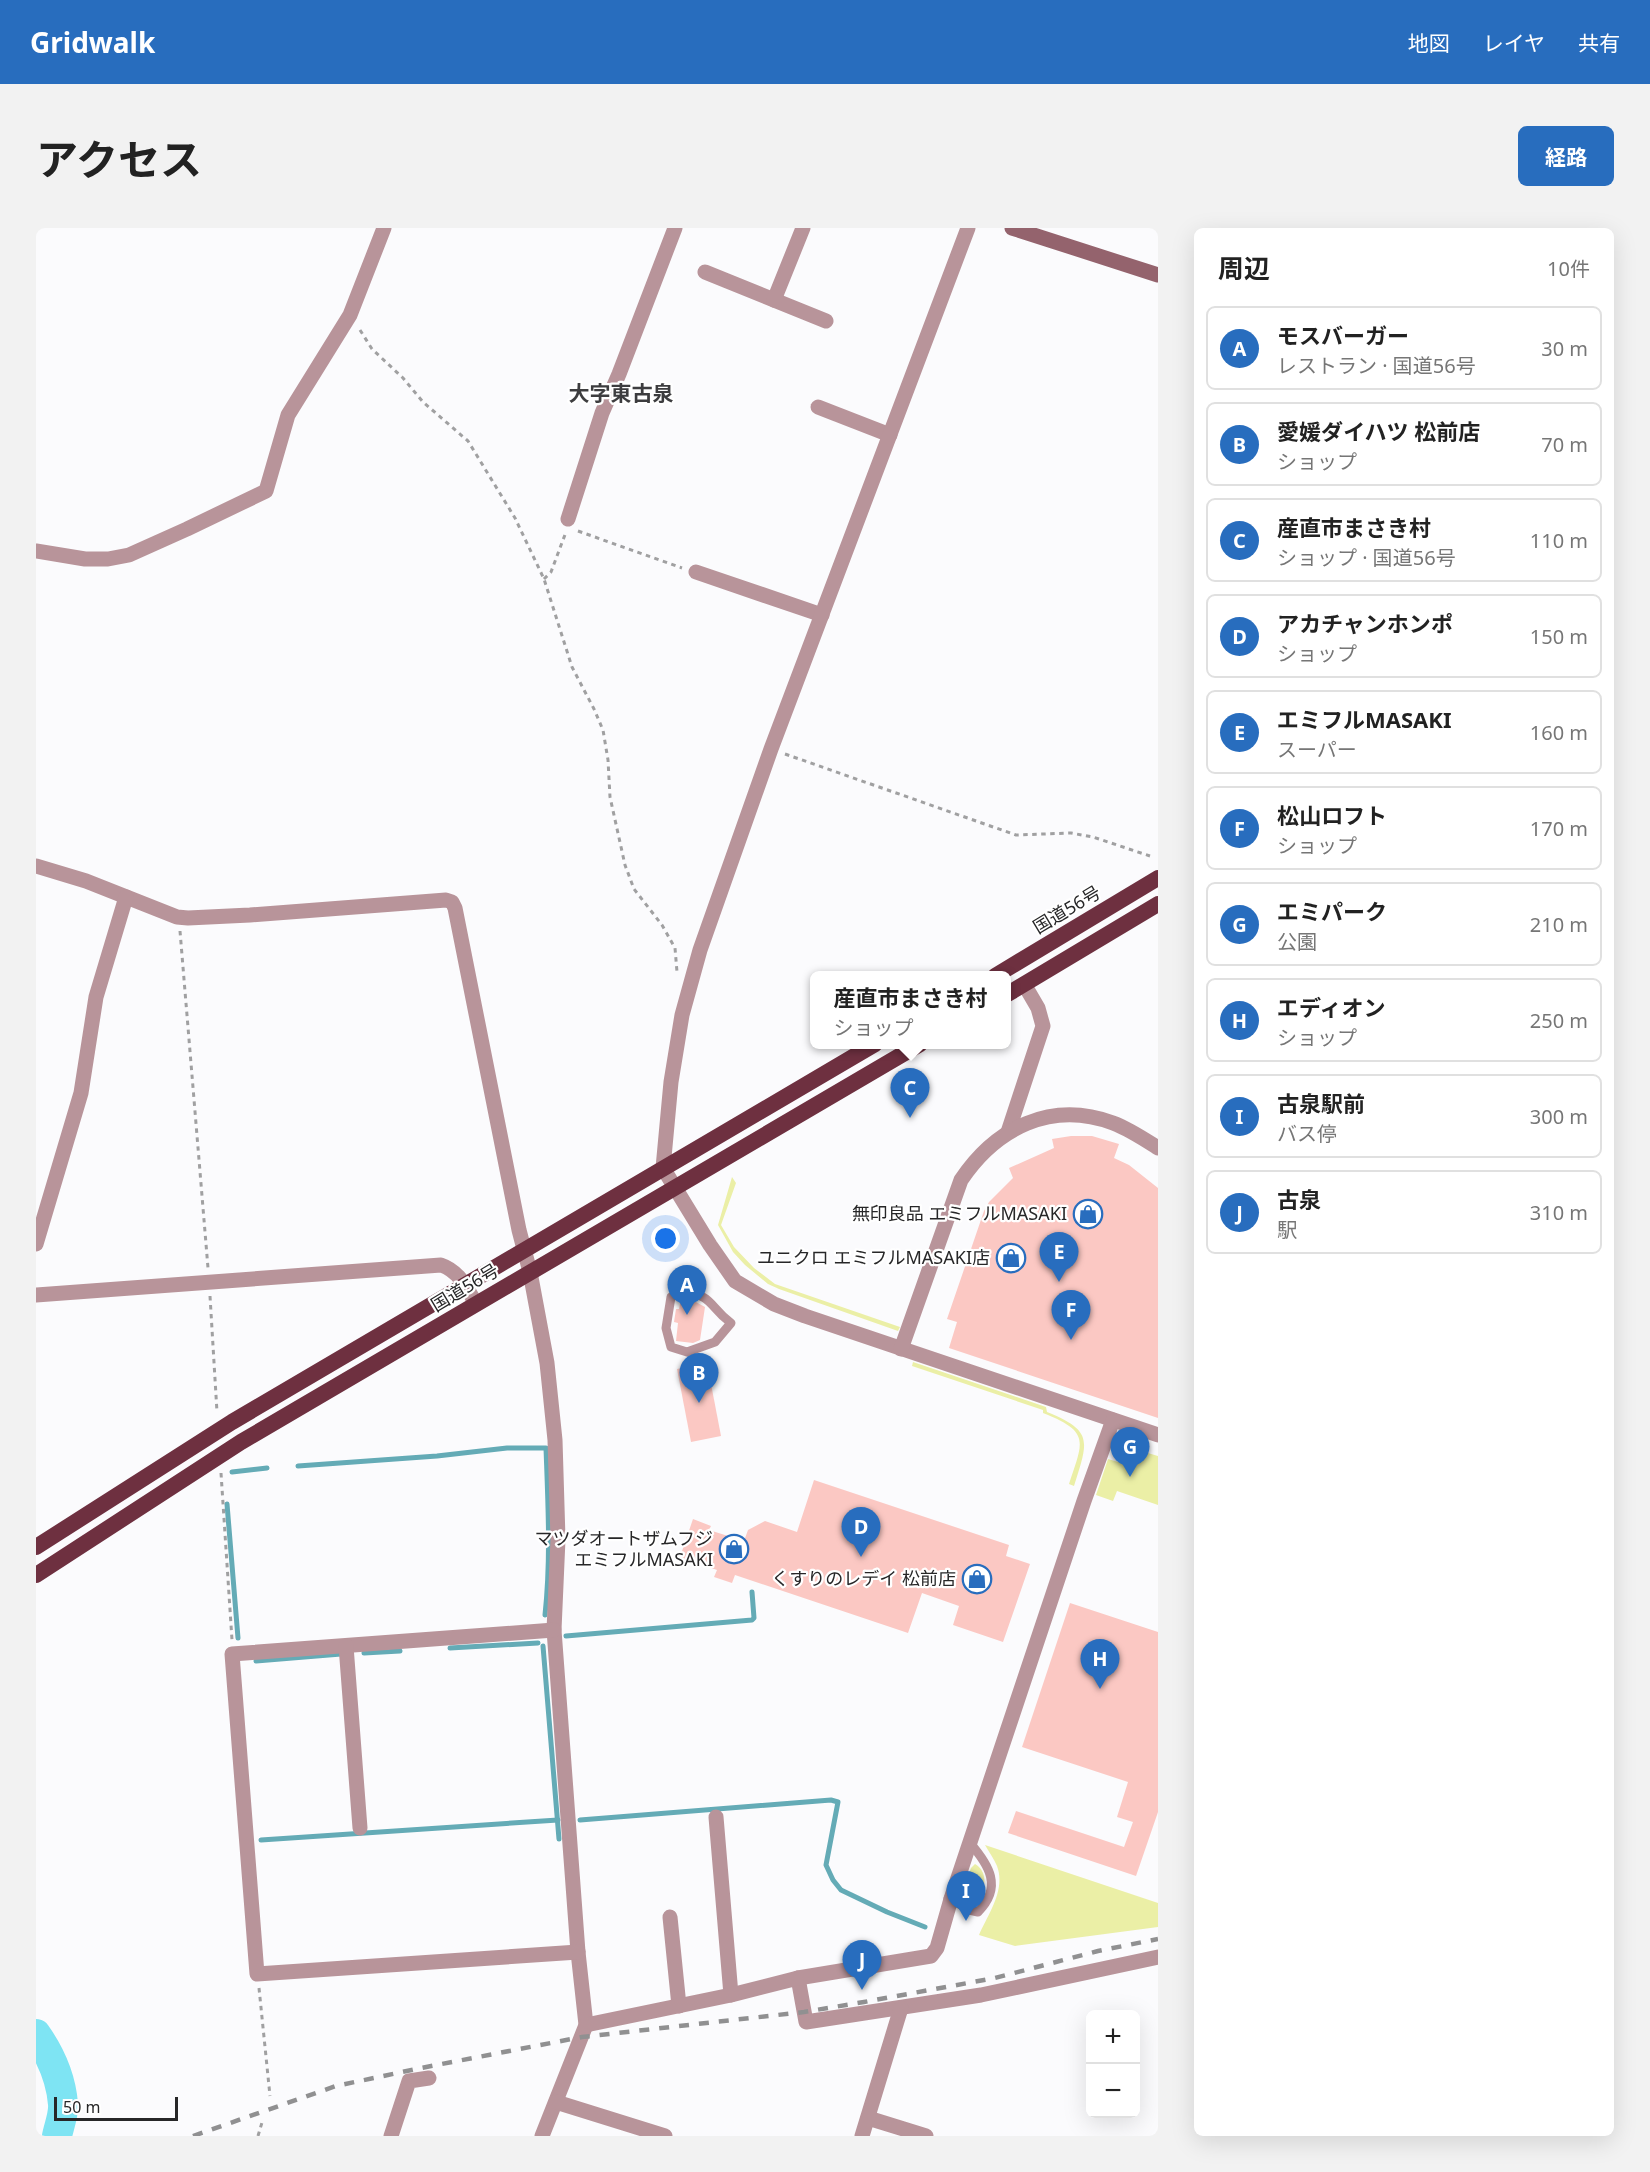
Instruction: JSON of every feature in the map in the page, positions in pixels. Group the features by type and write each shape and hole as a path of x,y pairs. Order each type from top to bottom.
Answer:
{"highway":[{"name":"国道56号","path":"1002,971 1158,878"},
{"path":"1011,991 1158,904"},
{"name":"国道56号","path":"36,1547 218,1431 524,1248 866,1049"},
{"name":"国道56号","path":"36,1575 220,1455 911,1049"}],"main road":[{"path":"1012,228 1158,275"}],"street":[{"path":"36,551 86,559 108,559 129,555 266,491 288,415 350,315 384,228"},
{"path":"568,519 602,413 675,228"},
{"path":"774,300 803,228"},
{"path":"968,228 771,749 700,950 682,1015 671,1082 663,1168 735,1281 783,1307 1158,1435"},
{"path":"705,272 826,321"},
{"path":"818,407 890,435"},
{"path":"696,572 822,615"},
{"path":"36,866 86,881 179,917 250,915 446,900 452,902 455,908 530,1272 547,1363 555,1440 558,1539 554,1630 578,1952 586,2025 542,2136"},
{"path":"36,1244 81,1093 96,997 126,897"},
{"path":"1008,1132 1043,1026 1038,1008 1024,984"},
{"path":"901,1349 961,1180 973,1162 991,1144 1008,1132 1029,1122 1070,1115 1092,1117 1123,1128 1158,1148"},
{"path":"36,1295 441,1265 452,1269 476,1304"},
{"path":"586,2025 731,1995 798,1978 931,1956 937,1948 951,1899 1113,1420"},
{"path":"554,1630 232,1654 257,1974 578,1952"},
{"path":"346,1646 360,1828"},
{"path":"716,1816 731,1995"},
{"path":"670,1917 679,2006"},
{"path":"798,1978 806,2022 981,1995 1158,1957"},
{"path":"862,2136 901,2008"},
{"path":"391,2136 409,2081 429,2078"},
{"path":"556,2102 664,2136"},
{"path":"868,2118 926,2136"}],"lane":[{"path":"682,1291 707,1298 731,1323 716,1342 687,1352 671,1347 666,1328 671,1297 682,1291"},
{"path":"951,1899 969,1910 978,1912 989,1896 991,1870 970,1843"}],"path":[{"path":"350,315 372,349 403,378 423,402 468,441 515,518 544,579 572,667 603,730 608,760 610,797 625,865 634,889 662,924 675,948 678,977"},
{"path":"544,579 551,572 568,528 696,572"},
{"path":"771,749 1016,834 1071,833 1093,837 1150,856"},
{"path":"179,917 209,1282 218,1431"},
{"path":"220,1455 232,1654"},
{"path":"257,1974 270,2096"},
{"path":"258,2136 263,2119"}],"green space":[{"path":"732,1177 736,1183 721,1225 734,1247 754,1268 775,1284 900,1327 898,1331 779,1289 768,1284 745,1265 733,1252 718,1225"},
{"path":"913,1362 1046,1407 1047,1412 1073,1425 1080,1432 1084,1448 1074,1486 1069,1484 1080,1448 1076,1432 1069,1426 1043,1413 1043,1410 912,1366"},
{"path":"1141,1451 1158,1456 1158,1505 1117,1491 1113,1501 1096,1495 1108,1459 1118,1462 1127,1454"},
{"path":"985,1845 1158,1903 1158,1927 1015,1946 979,1935 995,1902 999,1884 997,1866"},
{"path":"975,1864 983,1872 984,1883 981,1894 974,1903 967,1902 961,1896 971,1868"}],"building":[{"path":"1092,1136 1119,1144 1114,1158 1129,1165 1158,1188 1158,1418 949,1348 957,1322 947,1319 989,1202 1013,1178 1009,1168 1054,1148 1052,1139"},
{"path":"681,1299 694,1301 705,1307 700,1340 693,1343 676,1341 678,1323 674,1322 676,1309 679,1309"},
{"path":"707,1363 721,1436 691,1442 677,1369"},
{"path":"814,1480 1009,1545 1006,1556 1030,1564 1003,1642 953,1625 959,1606 922,1593 908,1633 735,1575 732,1583 714,1577 717,1570 680,1557 693,1519 711,1526 709,1530 744,1541 748,1530 765,1521 797,1532"},
{"path":"1070,1603 1158,1632 1158,1812 1136,1876 1008,1833 1016,1811 1124,1847 1133,1822 1117,1817 1128,1782 1022,1747"}],"waterway":[{"path":"298,1466 437,1456 507,1448 546,1448 548,1552 545,1615"},
{"path":"232,1472 267,1468"},
{"path":"227,1504 238,1638"},
{"path":"566,1636 752,1620 754,1618 752,1592"},
{"path":"450,1648 538,1643"},
{"path":"543,1646 559,1839"},
{"path":"364,1653 400,1651"},
{"path":"256,1661 341,1654"},
{"path":"580,1820 831,1800 838,1802 826,1865 833,1880 841,1890 925,1927"},
{"path":"261,1840 558,1820"},
{"path":"36,2034 46,2050 60,2085 63,2112 57,2136"}],"railway":[{"path":"193,2136 336,2086 421,2068 582,2037 804,2012 864,2002 995,1978 1098,1951 1158,1939"}],"place":[{"name":"産直市まさき村","path":"910,1118"},
{"name":"無印良品 エミフルMASAKI","path":"1088,1214"},
{"name":"ユニクロ エミフルMASAKI店","path":"1011,1258"},
{"name":"エミフルMASAKI","path":"1059,1282"},
{"name":"モスバーガー","path":"687,1315"},
{"name":"松山ロフト","path":"1071,1340"},
{"name":"愛媛ダイハツ 松前店","path":"699,1403"},
{"name":"エミパーク","path":"1130,1477"},
{"name":"マツダオートザムフジ エミフルMASAKI","path":"734,1549"},
{"name":"アカチャンホンポ","path":"861,1557"},
{"name":"くすりのレデイ 松前店","path":"977,1579"},
{"name":"エディオン","path":"1100,1689"},
{"name":"古泉駅前","path":"966,1921"},
{"name":"古泉","path":"862,1990"}],"district":[{"name":"大字東古泉","path":"621,394"}]}
